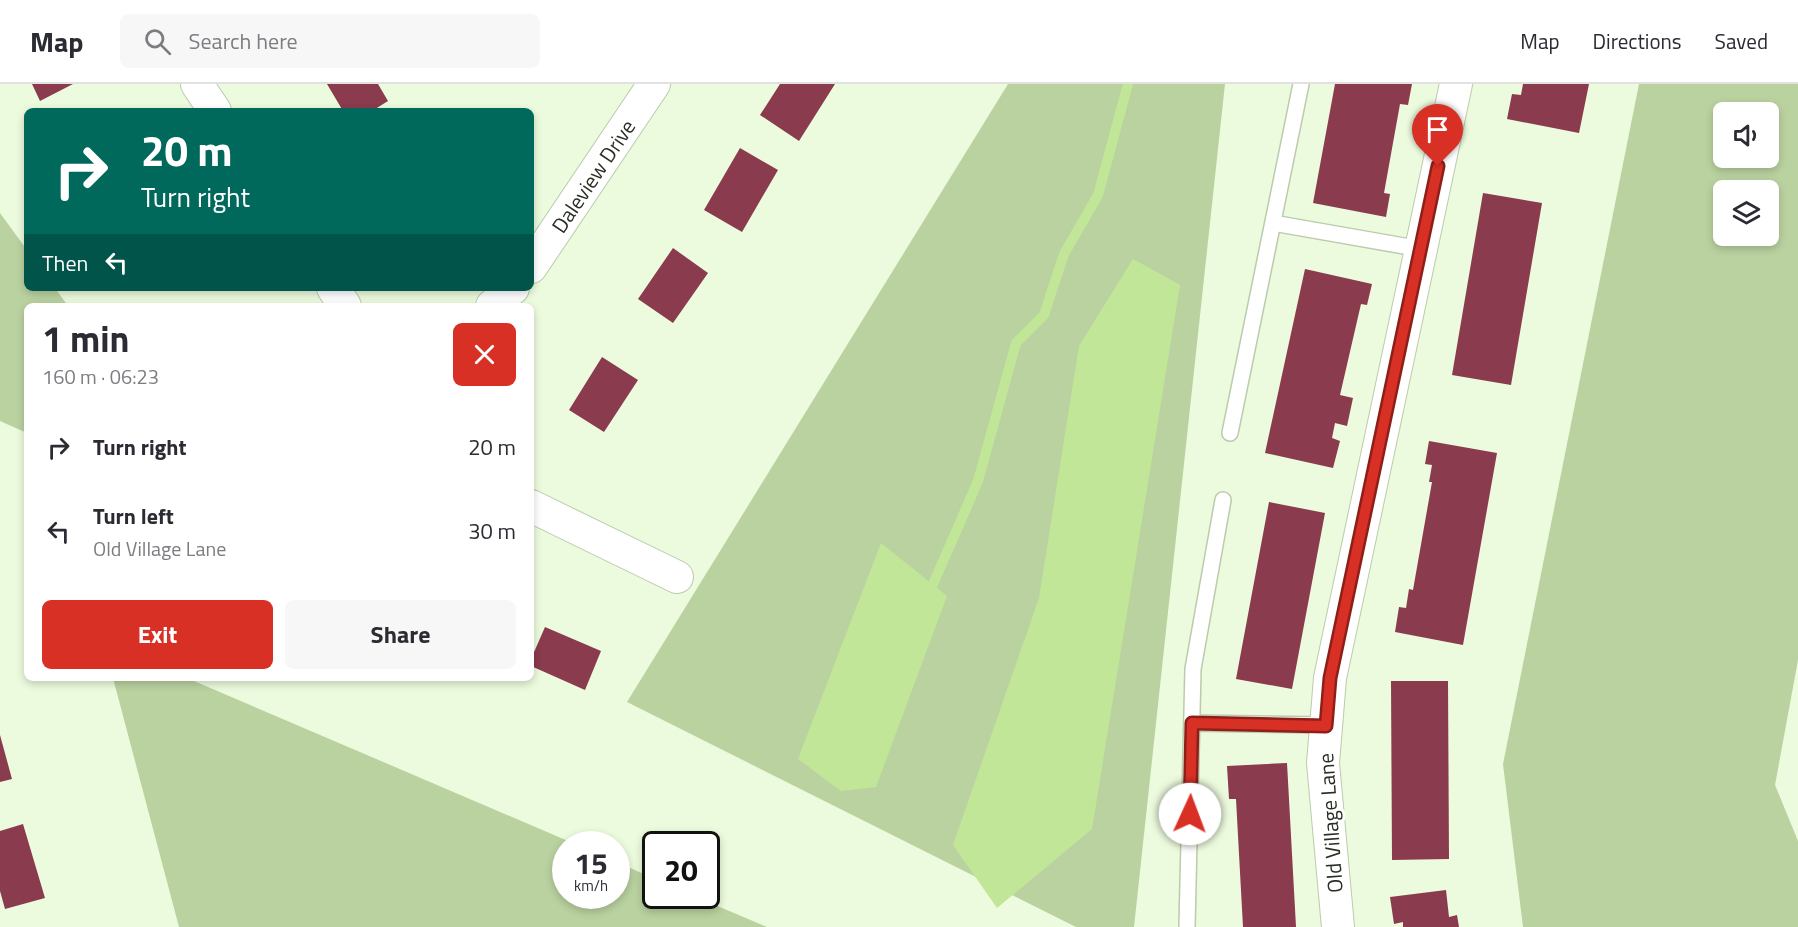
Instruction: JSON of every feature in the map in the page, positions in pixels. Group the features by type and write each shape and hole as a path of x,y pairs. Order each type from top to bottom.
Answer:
{"street":[{"path":"197,84 214,108"},
{"name":"Daleview Drive","path":"534,263 654,84"},
{"name":"Old Village Lane","path":"1338,927 1323,763 1330,678 1456,84"},
{"path":"496,303 510,291"},
{"path":"534,507 677,577"}],"lane":[{"path":"1230,433 1301,84"},
{"path":"1274,223 1421,249"},
{"path":"1187,927 1194,669 1223,500"},
{"path":"1192,723 1326,726"}],"shaded area":[{"path":"1008,84 1225,84 1134,927 1076,927 627,702"},
{"path":"1639,84 1798,84 1798,660 1775,785 1798,841 1798,927 1523,927 1503,764"},
{"path":"0,213 24,246 24,291 57,291 66,303 24,303 24,432 0,421"},
{"path":"1133,259 1180,285 1092,829 997,908 953,845 1039,598 1079,346"},
{"path":"881,543 947,596 876,787 841,791 798,759"},
{"path":"114,681 194,681 552,834 552,909 630,909 630,868 642,873 642,909 720,909 720,907 767,927 179,927"}],"building":[{"path":"32,84 73,84 40,101"},
{"path":"327,84 378,84 388,101 377,108 341,108"},
{"path":"780,84 835,84 799,141 760,115"},
{"path":"1335,84 1412,84 1408,105 1400,104 1384,193 1390,194 1386,217 1313,203"},
{"path":"1523,84 1589,84 1579,133 1507,119 1512,94 1521,95"},
{"path":"740,148 778,170 742,232 704,210"},
{"path":"1483,193 1542,203 1511,385 1452,375"},
{"path":"673,248 708,273 673,323 638,299"},
{"path":"1305,269 1372,284 1367,305 1361,304 1340,395 1353,398 1347,426 1335,423 1332,438 1340,441 1333,468 1265,453"},
{"path":"602,357 638,380 604,432 569,410"},
{"path":"1429,441 1497,453 1463,645 1395,632 1399,607 1406,608 1409,589 1413,590 1432,482 1429,482 1432,465 1425,464"},
{"path":"1269,502 1325,513 1292,689 1236,679"},
{"path":"545,627 601,651 585,690 534,667 534,652"},
{"path":"1391,681 1448,681 1449,859 1392,860"},
{"path":"0,735 12,779 0,782"},
{"path":"1287,763 1296,927 1243,927 1236,799 1229,799 1227,766"},
{"path":"23,824 45,898 5,909 0,891 0,831"},
{"path":"1446,890 1449,917 1457,915 1459,927 1403,927 1403,922 1394,924 1390,897"}],"waterway":[{"path":"927,598 978,481 1016,343 1044,315 1064,254 1098,195 1128,84"}],"route":[{"path":"1190,814 1192,723 1326,726 1330,678 1438,166"}]}
